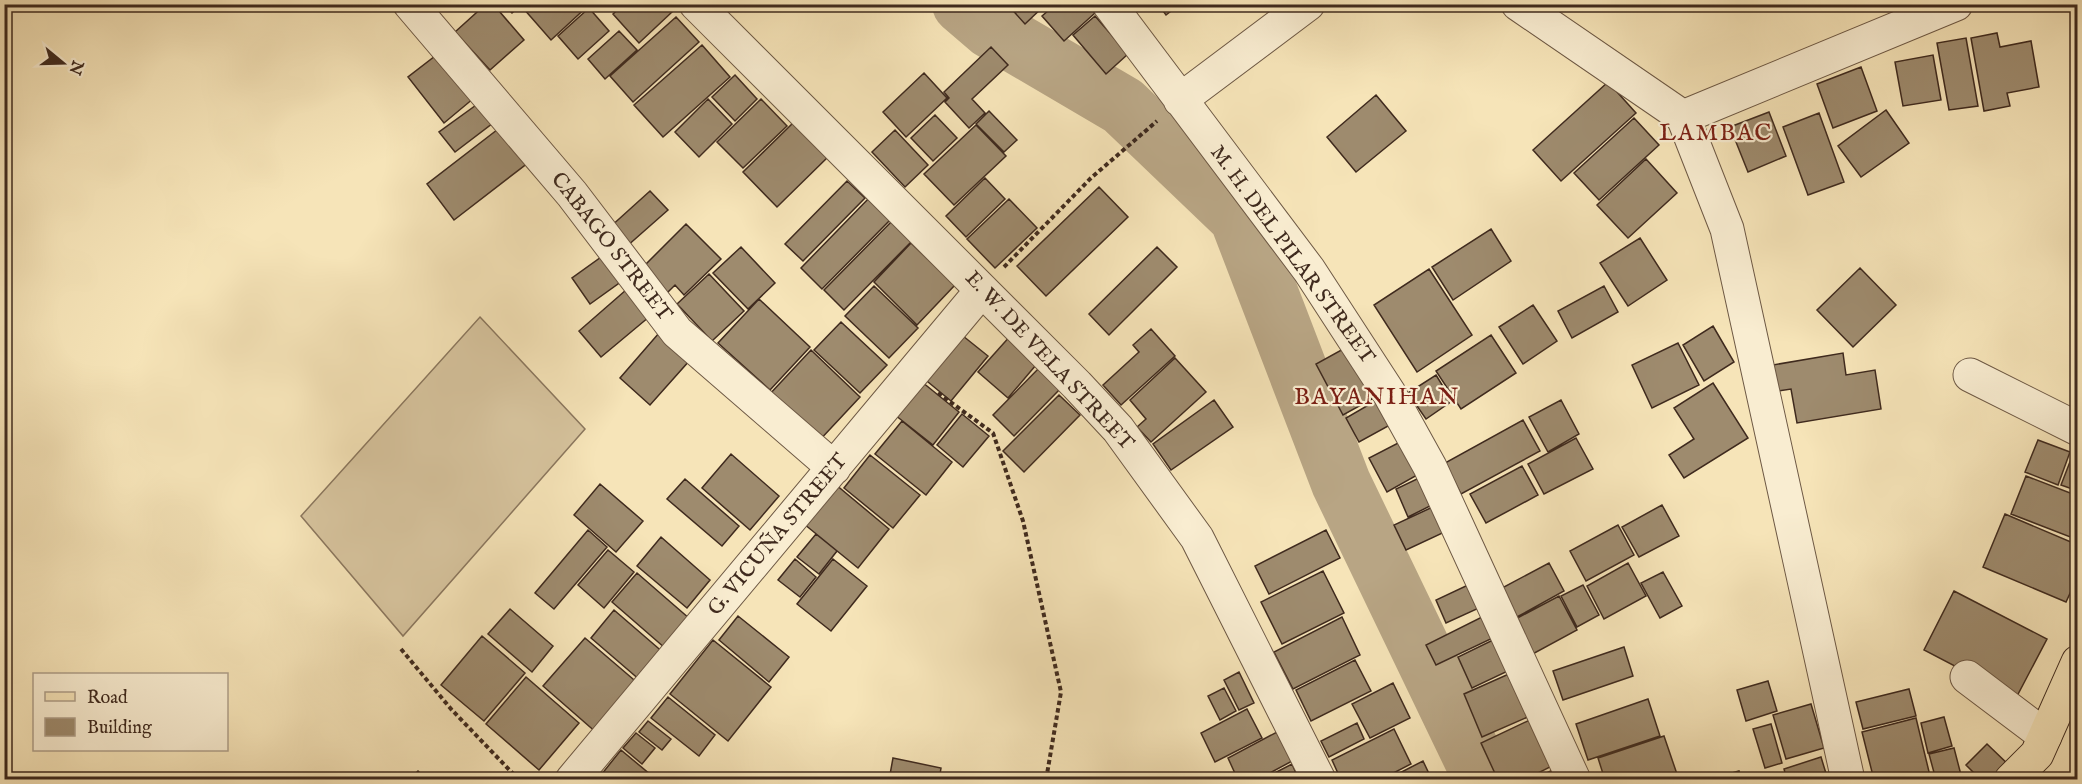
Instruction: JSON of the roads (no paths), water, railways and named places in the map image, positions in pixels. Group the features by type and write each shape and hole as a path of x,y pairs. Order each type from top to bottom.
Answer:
{"main road":[{"path":"2011,780 2037,754 2078,663"}],"street":[{"name":"CABAGO STREET","path":"410,4 572,194 677,332 834,468"},
{"name":"E. W. DE VELA STREET","path":"696,4 1118,429 1197,538 1319,780"},
{"name":"M. H. DEL PILAR STREET","path":"1109,4 1172,107 1308,270 1389,393 1430,467 1574,780"},
{"path":"1172,107 1308,4"},
{"path":"1518,4 1683,117 1727,229 1848,780"},
{"path":"1683,117 1956,4"},
{"name":"G. VICUÑA STREET","path":"572,780 982,290"},
{"path":"1970,375 2078,429"},
{"path":"1967,676 2045,736"}],"waterway":[{"path":"962,4 990,28 1123,106 1239,217 1341,483 1484,780"}],"district":[{"name":"LAMBAC","path":"1716,133"},
{"name":"BAYANIHAN","path":"1377,397"}]}
